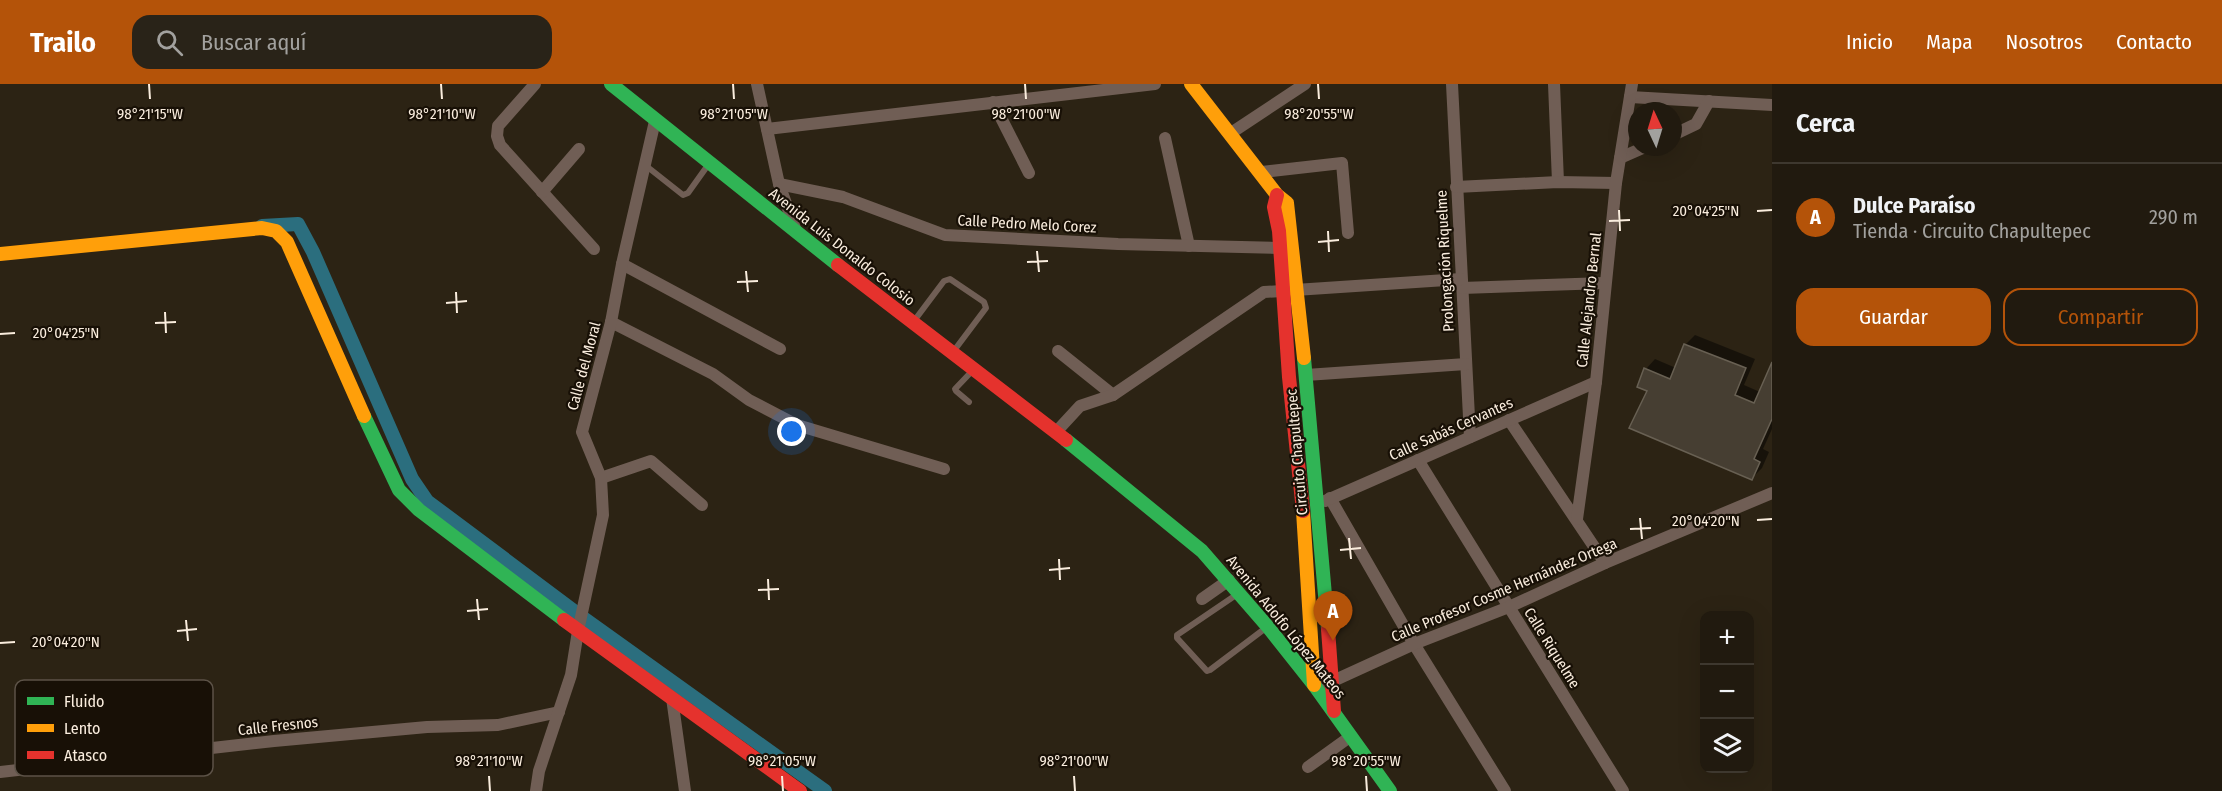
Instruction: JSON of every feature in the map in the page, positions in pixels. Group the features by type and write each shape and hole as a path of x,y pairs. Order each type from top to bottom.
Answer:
{"main road":[{"name":"Avenida Luis Donaldo Colosio","path":"611,84 797,233 1056,432"},
{"name":"Circuito Chapultepec","path":"1191,84 1262,172 1277,195 1287,203 1290,221 1288,290 1314,685"},
{"name":"Circuito Chapultepec","path":"1277,195 1274,207 1306,375 1324,501 1334,711"},
{"path":"0,254 262,228 276,231 287,242 386,466 399,490 419,510 800,791"},
{"name":"Avenida Adolfo López Mateos","path":"1056,432 1202,551 1229,580 1334,711 1390,791"}],"street":[{"path":"535,84 498,126 497,136 500,146 594,249"},
{"path":"757,84 779,184 797,233"},
{"path":"767,129 1155,84"},
{"path":"1231,133 1305,84"},
{"name":"Prolongación Riquelme","path":"1452,84 1470,437"},
{"path":"1554,84 1558,183"},
{"name":"Calle Alejandro Bernal","path":"1576,519 1596,382 1616,183 1632,84"},
{"path":"1630,97 1772,105"},
{"path":"1682,131 1696,124 1709,101"},
{"path":"993,102 1029,173"},
{"name":"Calle del Moral","path":"536,791 539,771 571,675 603,515 601,478 582,432 612,317 655,120"},
{"path":"1165,138 1189,246"},
{"path":"542,192 579,148"},
{"path":"1620,158 1628,154"},
{"path":"1262,172 1342,163 1348,233"},
{"path":"1456,187 1616,183"},
{"name":"Calle Pedro Melo Corez","path":"779,184 843,197 945,235 1281,248"},
{"path":"621,269 780,349"},
{"path":"1056,432 1080,406 1113,395 1264,292 1461,284 1605,284"},
{"path":"612,317 713,374 748,400 797,425 944,469"},
{"path":"1058,351 1113,395"},
{"path":"1306,375 1466,364"},
{"name":"Calle Sabás Cervantes","path":"1324,501 1596,382"},
{"path":"1509,420 1605,563"},
{"name":"Calle Riquelme","path":"1418,460 1623,791"},
{"path":"601,478 651,461 702,505"},
{"name":"Calle Profesor Cosme Hernández Ortega","path":"1314,685 1333,681 1414,644 1509,607 1605,563 1772,493"},
{"path":"1324,501 1505,791"},
{"path":"1202,599 1229,580"},
{"path":"672,698 685,791"},
{"name":"Calle Fresnos","path":"213,748 415,728 498,725 559,712"},
{"path":"1308,767 1351,736"},
{"name":"Calle Fresnos","path":"0,772 15,770"}],"lane":[{"path":"645,164 683,195 688,194 709,163"},
{"path":"913,323 944,281 950,279 984,302 986,308 953,352"},
{"path":"969,402 956,389 975,369"},
{"path":"1239,593 1177,635 1177,638 1208,671 1268,627"}],"building":[{"path":"1684,344 1746,368 1735,395 1754,403 1772,362 1772,419 1754,459 1760,462 1752,480 1629,428 1647,391 1637,387 1644,368 1670,379"}],"waterway":[{"path":"262,226 298,224 313,252 412,479 427,501 582,617 825,791"}],"traffic: fast":[{"path":"611,84 838,265"},
{"path":"1304,358 1328,629"},
{"path":"364,416 399,490 419,510 564,620"},
{"path":"1066,440 1202,551 1268,627 1314,685 1390,791"}],"traffic: slow":[{"path":"1191,84 1277,195 1287,203 1304,358"},
{"path":"0,254 262,228 276,231 287,242 364,416"},
{"path":"1303,511 1314,685"}],"traffic: jam":[{"path":"1277,195 1274,207 1279,231 1289,377 1303,511"},
{"path":"838,265 1066,440"},
{"path":"564,620 800,791"},
{"path":"1328,629 1334,711"}],"place":[{"name":"Dulce Paraíso","path":"1333,641"}]}
